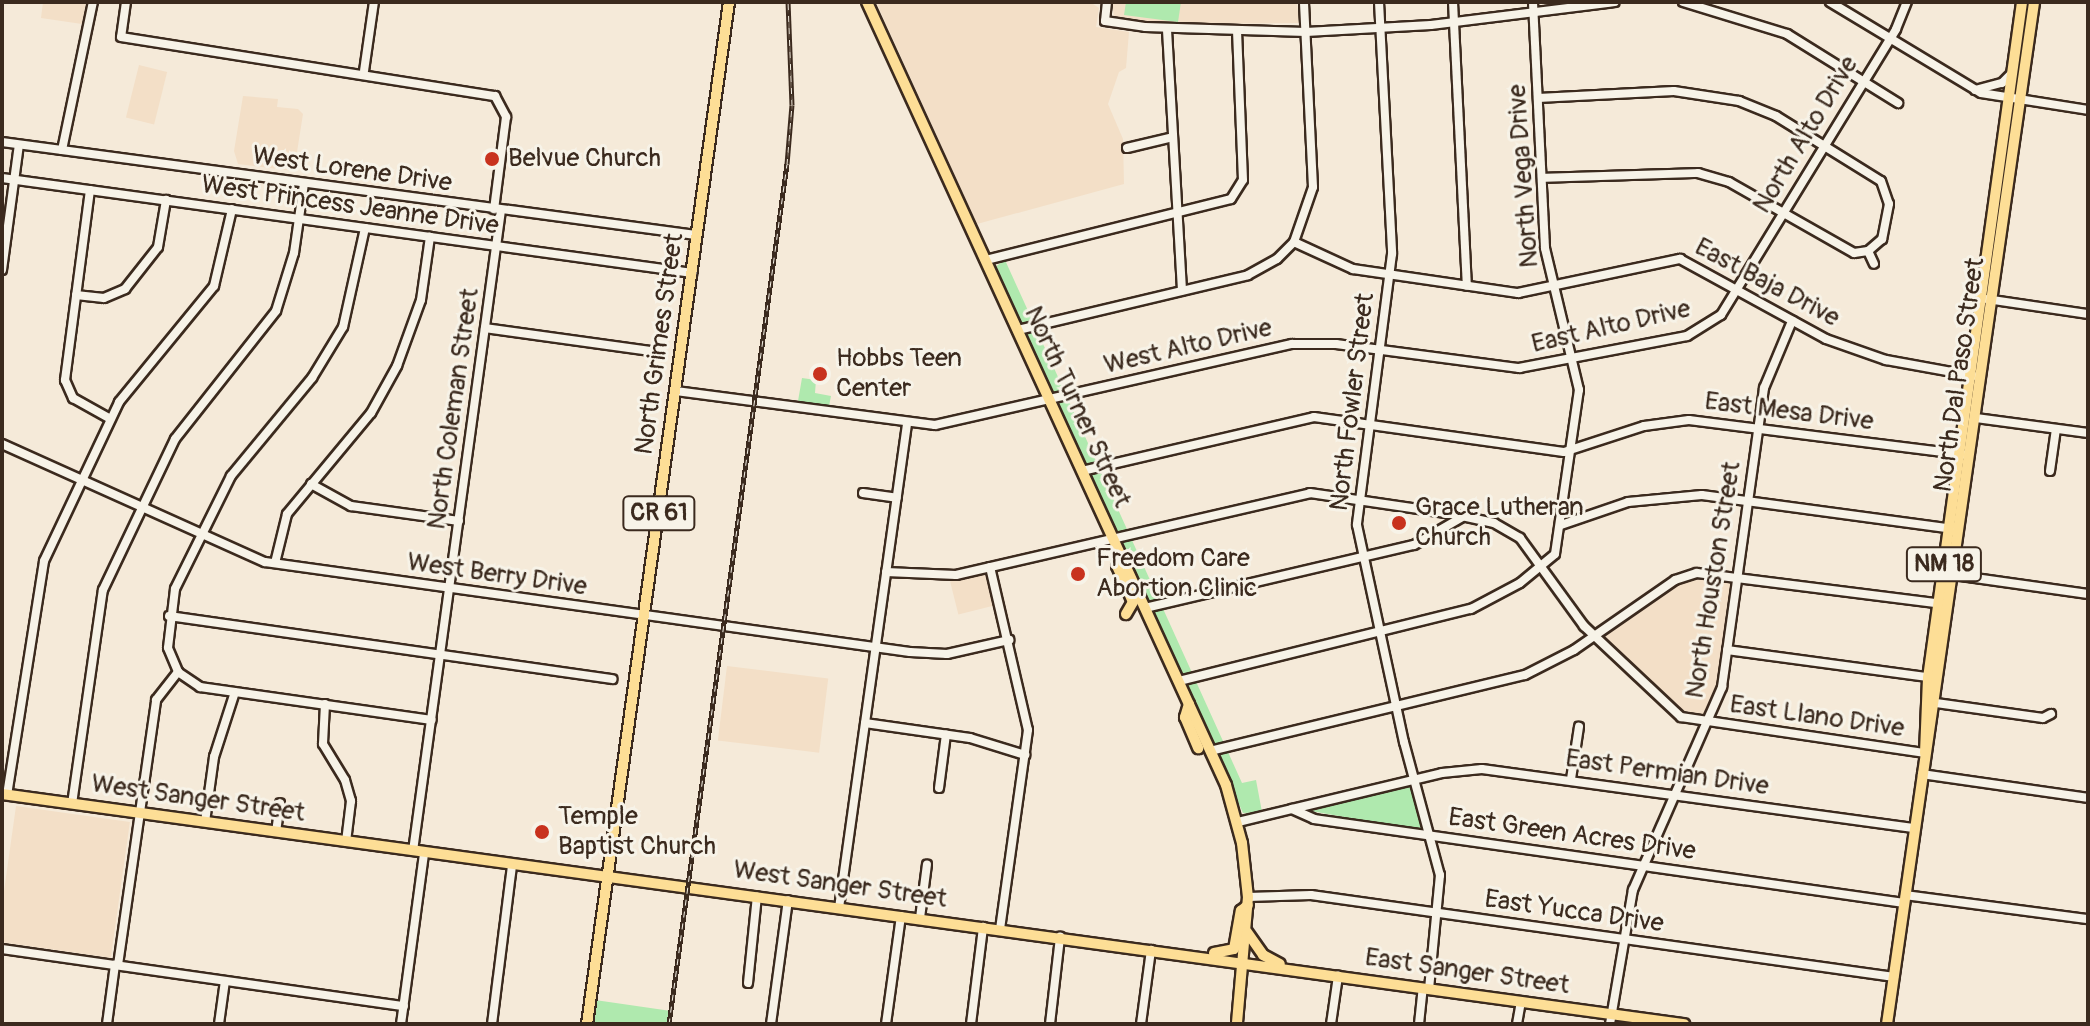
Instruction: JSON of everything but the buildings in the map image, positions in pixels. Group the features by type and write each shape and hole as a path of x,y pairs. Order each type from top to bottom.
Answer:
{"main road":[{"name":"North Grimes Street","path":"587,1024 729,2"},
{"name":"North Turner Street","path":"867,2 1179,681 1238,822 1248,901 1245,963 1237,1024"},
{"name":"North Dal Paso Street","path":"2015,99 2013,72 2022,2"},
{"name":"North Dal Paso Street","path":"1887,1024 1925,753 1930,702 1928,678 1938,604 1961,530 1965,455 2015,99 2034,2"},
{"name":"North Dal Paso Street","path":"1930,702 1940,679 1950,605 1949,528 1976,418 1976,376"},
{"path":"1118,553 1117,566 1133,602 1126,614"},
{"path":"1189,704 1185,717 1198,748"},
{"name":"West Sanger Street","path":"4,794 1245,963"},
{"path":"1196,957 1234,949 1241,911 1248,901"},
{"path":"1247,932 1271,961 1333,975"},
{"name":"East Sanger Street","path":"1245,963 1521,1002 1611,1019 1684,1024"}],"street":[{"path":"62,150 93,2"},
{"path":"126,2 121,37 364,71 374,2"},
{"path":"1107,2 1105,21 1167,30 1306,32 1455,21 1533,6 1615,2"},
{"path":"1018,330 1248,275 1277,259 1294,242 1313,187 1304,2"},
{"name":"North Fowler Street","path":"1379,2 1390,275 1359,499 1363,557 1379,632 1440,875 1439,913 1419,1024"},
{"path":"1453,2 1467,286"},
{"path":"1683,2 1787,34 1898,103"},
{"path":"1830,2 1974,90 2088,110"},
{"name":"North Alto Drive","path":"1738,288 1890,38 1907,2"},
{"name":"North Vega Drive","path":"1533,6 1542,178 1553,287 1579,390 1555,554 1541,568"},
{"path":"1167,30 1182,291"},
{"path":"986,260 1224,202 1239,192 1243,180 1237,31"},
{"name":"North Coleman Street","path":"364,71 416,85 486,93 504,106 496,246 432,720 401,1024"},
{"path":"1974,90 2002,83 2013,72"},
{"path":"1538,98 1707,94 1762,110 1824,144 1885,186 1886,224 1882,239 1868,251 1846,251 1729,182 1698,173 1542,178"},
{"path":"1127,148 1173,137"},
{"name":"West Lorene Drive","path":"2,142 696,235"},
{"path":"2,270 19,145"},
{"name":"West Princess Jeanne Drive","path":"2,178 692,273"},
{"path":"72,804 101,596 175,439 276,311 299,219 304,184"},
{"path":"90,190 66,385 80,404 109,418"},
{"path":"76,295 104,298 125,289 158,247 166,200"},
{"path":"4,794 37,586 80,479 109,418 214,286 232,209"},
{"path":"365,228 354,293 332,347 231,476 175,589 169,616 168,648 178,672 200,687 432,720"},
{"path":"275,563 283,521 371,413 397,366 421,300 430,237"},
{"name":"East Baja Drive","path":"1294,242 1335,264 1518,293 1673,258 1693,262 1792,321 1886,360 1976,376"},
{"path":"1868,251 1874,264"},
{"name":"East Alto Drive","path":"1380,350 1504,367 1573,359 1701,330 1721,315 1738,288"},
{"path":"1987,299 2088,314"},
{"name":"North Houston Street","path":"1611,1019 1622,939 1644,865 1709,723 1727,650 1759,425 1772,358 1792,321"},
{"path":"485,328 657,352"},
{"name":"West Alto Drive","path":"676,391 907,423 951,423 1292,344 1380,350"},
{"name":"East Mesa Drive","path":"1082,471 1298,418 1572,452 1660,422 1759,425 1965,455"},
{"path":"1976,418 2088,433"},
{"path":"839,908 907,423"},
{"path":"2050,471 2056,429"},
{"name":"West Berry Drive","path":"2,444 200,536 275,563 947,654 1009,640"},
{"path":"311,484 351,506 459,521"},
{"path":"863,493 897,498"},
{"name":"East Llano Drive","path":"886,572 934,577 990,567 1299,495 1359,499 1464,516 1514,533 1595,636 1675,714 1709,723 1925,753"},
{"path":"1561,525 1655,497 1702,495 1961,530"},
{"path":"1145,608 1414,545 1464,516"},
{"path":"990,567 1028,727 1000,929"},
{"path":"1179,681 1471,609 1541,568"},
{"path":"1210,751 1525,675 1595,636 1675,580 1705,572 1738,574 1950,605"},
{"path":"1948,574 2088,594"},
{"path":"169,616 613,679"},
{"path":"1727,650 1940,679"},
{"path":"107,1024 156,700 178,672"},
{"path":"205,822 214,757 235,692"},
{"path":"1930,702 2043,718 2051,714"},
{"path":"325,704 323,744 351,801 346,842"},
{"path":"865,723 946,734 1025,755"},
{"path":"1571,779 1579,727"},
{"path":"939,788 946,734"},
{"name":"East Permian Drive","path":"1292,809 1414,779 1482,769 1915,828"},
{"name":"East Llano Drive","path":"1922,774 2088,798"},
{"path":"276,832 280,803"},
{"path":"1238,822 1292,809"},
{"name":"East Green Acres Drive","path":"1292,809 1314,819 1430,836 1904,899 2088,919"},
{"path":"920,918 927,864"},
{"path":"492,1024 512,865"},
{"name":"East Yucca Drive","path":"1248,901 1311,895 1894,977"},
{"path":"748,983 757,896"},
{"path":"771,1024 788,900"},
{"path":"886,1024 901,916"},
{"path":"971,1024 983,927"},
{"path":"1050,1024 1060,937"},
{"path":"2,949 404,1006"},
{"path":"1141,1024 1151,950"},
{"path":"1331,1024 1333,975"},
{"path":"219,1024 225,981"},
{"path":"1517,1024 1521,1002"}],"shaded area":[{"path":"43,2 86,2 82,24 41,18"},
{"path":"876,2 1090,2 1099,8 1096,27 1129,32 1126,68 1119,72 1108,104 1123,139 1124,184 977,224"},
{"path":"1112,2 1297,2 1299,23 1170,24 1114,17"},
{"path":"139,65 167,72 154,124 126,117"},
{"path":"243,96 278,99 277,107 298,109 303,114 294,171 238,164 234,151"},
{"path":"988,572 996,605 958,614 950,581"},
{"path":"1694,576 1734,579 1717,692 1707,717 1675,708 1603,634 1672,584"},
{"path":"727,666 828,678 819,753 718,740"},
{"path":"16,806 130,822 111,958 2,942 2,906"}],"green space":[{"path":"1126,2 1181,2 1178,22 1124,15"},
{"path":"1005,260 1242,783 1256,780 1262,812 1243,813 995,267"},
{"path":"802,378 816,380 815,393 831,396 829,406 798,401"},
{"path":"1409,784 1424,827 1421,831 1311,811"},
{"path":"595,1000 671,1011 669,1024 592,1024"}],"railway":[{"path":"669,1024 787,164 792,105 788,2"}],"place":[{"name":"Belvue Church","path":"492,159"},
{"name":"Hobbs Teen Center","path":"820,374"},
{"name":"Grace Lutheran Church","path":"1399,523"},
{"name":"Freedom Care Abortion Clinic","path":"1078,574"},
{"name":"Temple Baptist Church","path":"542,832"}]}
